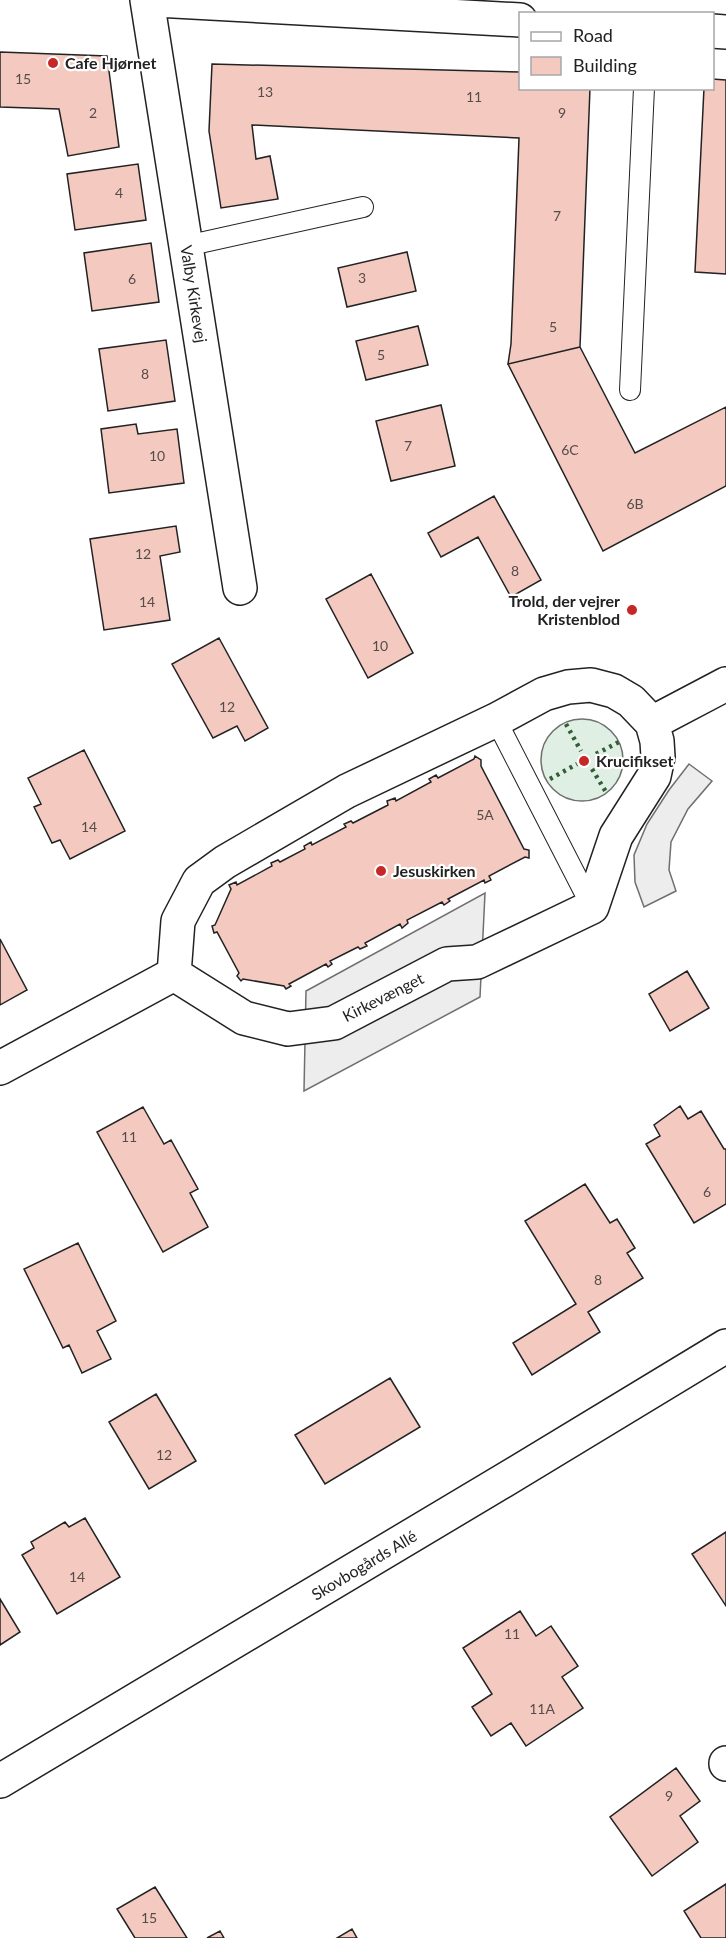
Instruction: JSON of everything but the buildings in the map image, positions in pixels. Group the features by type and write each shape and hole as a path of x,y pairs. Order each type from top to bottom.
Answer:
{"street":[{"name":"Valby Kirkevej","path":"147,0 240,588"},
{"path":"156,0 519,20"},
{"path":"652,723 726,684"},
{"path":"0,1068 174,974 178,921 199,881 225,862 346,791 496,720 544,694 568,687 591,685 614,691 631,701 652,723 658,757 654,776 616,836 592,907"},
{"name":"Kirkevænget","path":"174,974 244,1018 288,1029 334,1023 447,964 477,962 592,907"},
{"name":"Skovbogårds Allé","path":"0,1781 726,1346"}],"lane":[{"path":"630,390 644,90"},
{"path":"186,246 363,207"},
{"path":"496,720 592,907"}],"green space":[{"path":"574,719 590,719 605,726 616,737 623,752 620,776 611,789 590,801 574,801 559,794 548,783 541,768 541,752 548,737 559,726"}],"shaded area":[{"path":"689,764 712,781 688,809 671,842 669,870 676,891 644,907 635,882 634,855 647,824"},
{"path":"485,893 480,997 304,1091 306,991"}],"hedge":[{"path":"566,724 581,751"},
{"path":"596,754 619,742"},
{"path":"550,779 577,764"},
{"path":"592,769 606,792"}],"place":[{"name":"Cafe Hjørnet","path":"53,63"},
{"name":"Trold, der vejrer Kristenblod","path":"632,610"},
{"name":"Krucifikset","path":"584,761"},
{"name":"Jesuskirken","path":"381,871"}]}
